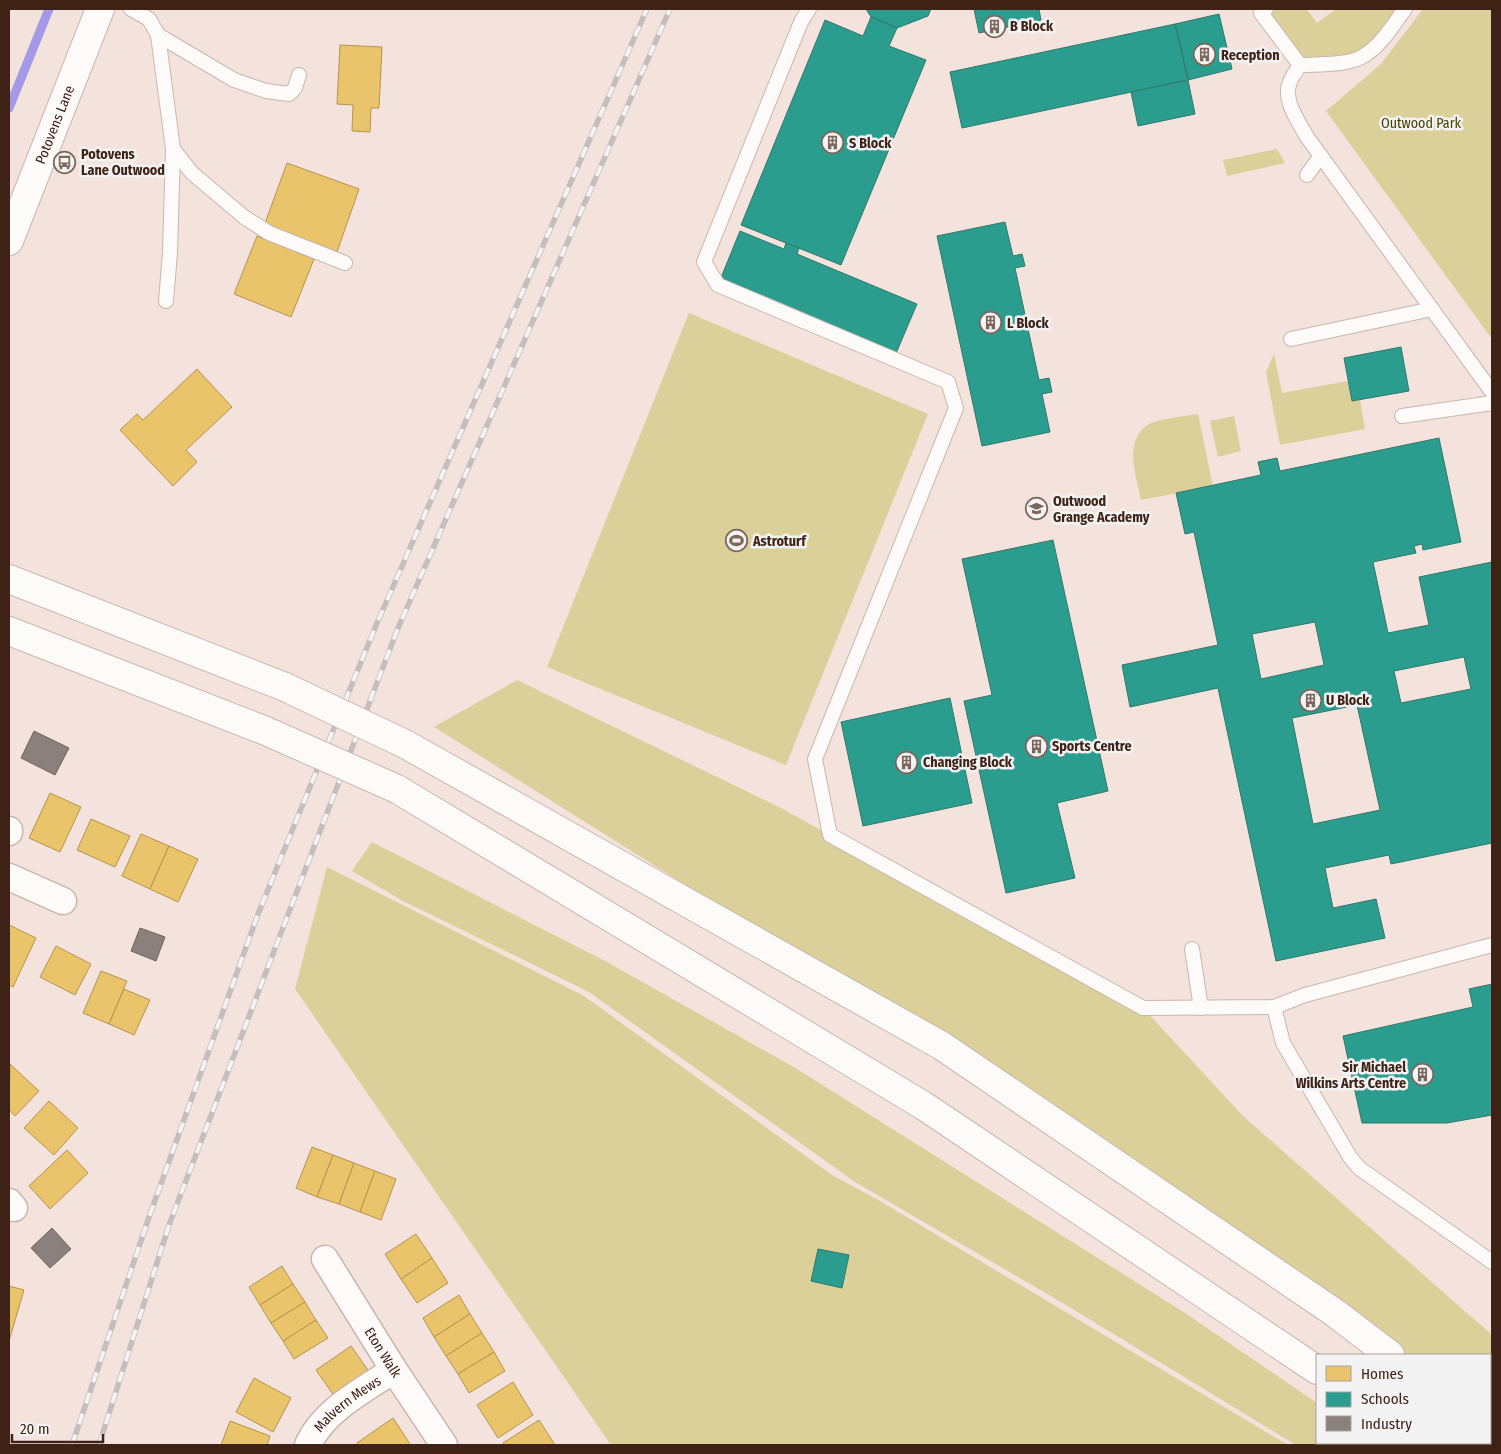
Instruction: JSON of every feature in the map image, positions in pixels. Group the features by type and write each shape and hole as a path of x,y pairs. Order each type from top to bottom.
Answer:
{"main road":[{"name":"Potovens Lane","path":"9,242 100,9"},
{"path":"9,579 285,687 405,744 942,1046 1335,1313 1389,1354"},
{"path":"9,632 266,731 397,789 924,1106 1316,1369"}],"street":[{"path":"9,877 63,902"},
{"name":"Eton Walk","path":"325,1259 394,1370 444,1445"},
{"name":"Malvern Mews","path":"308,1445 314,1432 349,1398 394,1370"}],"lane":[{"path":"132,9 149,19 158,35 173,149 170,253 166,300"},
{"path":"809,9 801,22 704,262 718,285 948,382 956,408 815,759 830,835 1143,1008 1274,1008 1305,995 1492,945"},
{"path":"1300,65 1342,62 1363,56 1382,40 1405,9"},
{"path":"1262,10 1300,65"},
{"path":"158,35 234,80 266,91 289,94 295,88 299,75"},
{"path":"1300,65 1290,82 1288,93 1290,105 1307,137 1492,392"},
{"path":"173,149 192,173 244,218 269,233 345,263"},
{"path":"1307,175 1320,157"},
{"path":"1291,339 1432,309"},
{"path":"1402,416 1492,402"},
{"path":"1192,949 1201,1008"},
{"path":"1274,1008 1283,1043 1350,1157 1359,1168 1492,1262"}],"green space":[{"path":"1266,9 1307,9 1317,23 1336,9 1405,9 1363,56 1300,65"},
{"name":"Outwood Park","path":"1423,9 1492,9 1492,339 1326,111 1381,64"},
{"path":"1277,149 1285,163 1227,176 1223,160"},
{"name":"Astroturf","path":"689,313 928,414 786,765 547,667"},
{"path":"1274,354 1282,393 1348,381 1352,401 1360,400 1365,429 1280,445 1266,372"},
{"path":"1198,414 1213,486 1141,500 1133,459 1136,439 1141,431 1153,422"},
{"path":"1234,416 1241,451 1218,457 1210,421"},
{"path":"517,680 781,808 1143,1008 1244,1117 1492,1335 1492,1433 1491,1354 1389,1354 942,1046 434,727"},
{"path":"372,842 605,961 797,1069 1182,1311 1316,1402 1316,1444 1378,1445 1296,1445 1066,1305 855,1182 589,992 401,900 352,871"},
{"path":"327,867 584,996 832,1175 880,1201 1288,1445 611,1445 295,989"}],"building: Homes":[{"path":"340,45 382,47 379,108 371,108 370,132 352,131 353,105 337,104"},
{"path":"287,163 359,189 337,252 264,226"},
{"path":"257,236 314,259 291,317 234,294"},
{"path":"197,369 232,407 186,450 197,462 173,486 120,430 137,414 143,420"},
{"path":"50,793 81,807 60,852 29,838"},
{"path":"91,819 130,836 115,867 77,850"},
{"path":"141,834 169,846 150,889 122,876"},
{"path":"169,846 198,859 178,902 150,889"},
{"path":"9,925 36,938 13,987 9,985"},
{"path":"56,946 91,964 75,995 40,977"},
{"path":"101,971 127,981 109,1024 83,1013"},
{"path":"124,989 150,1000 134,1035 109,1024"},
{"path":"10,1064 39,1091 15,1116 9,1110"},
{"path":"49,1101 78,1128 54,1155 24,1128"},
{"path":"312,1147 333,1155 317,1197 296,1188"},
{"path":"67,1150 88,1173 50,1209 29,1186"},
{"path":"333,1155 354,1163 339,1204 317,1197"},
{"path":"354,1163 375,1171 360,1212 339,1204"},
{"path":"375,1171 396,1179 381,1220 360,1212"},
{"path":"416,1234 432,1258 401,1279 385,1254"},
{"path":"432,1258 448,1283 417,1303 401,1279"},
{"path":"282,1266 293,1284 260,1305 249,1287"},
{"path":"293,1284 305,1302 271,1323 260,1305"},
{"path":"9,1286 24,1290 9,1341"},
{"path":"459,1295 470,1314 434,1337 423,1318"},
{"path":"305,1302 316,1320 283,1341 271,1323"},
{"path":"470,1314 482,1333 446,1356 434,1337"},
{"path":"316,1320 328,1338 294,1359 283,1341"},
{"path":"482,1333 494,1352 458,1374 446,1356"},
{"path":"351,1346 370,1373 335,1397 316,1370"},
{"path":"494,1352 505,1371 469,1393 458,1374"},
{"path":"254,1378 291,1398 273,1432 236,1412"},
{"path":"513,1382 533,1415 498,1438 477,1405"},
{"path":"393,1418 410,1444 358,1445 357,1443"},
{"path":"539,1420 555,1445 505,1445 503,1443"},
{"path":"230,1421 270,1436 267,1445 221,1445"}],"building: Schools":[{"path":"866,9 931,9 928,16 897,28 871,17"},
{"name":"B Block","path":"974,9 1039,9 1041,20 979,33"},
{"name":"Reception","path":"1219,14 1232,69 1188,80 1175,24"},
{"name":"S Block","path":"871,17 897,28 889,46 926,60 841,265 741,225 825,20 863,36"},
{"path":"1175,24 1188,80 962,128 950,72"},
{"path":"1188,80 1195,114 1138,126 1131,92"},
{"name":"L Block","path":"1005,222 1013,256 1022,254 1025,266 1015,268 1039,380 1049,378 1052,392 1042,394 1050,432 982,446 937,236"},
{"path":"740,231 784,249 786,243 799,248 797,254 917,304 894,358 718,285"},
{"path":"1401,347 1409,391 1352,401 1344,358"},
{"name":"U Block","path":"1439,438 1461,542 1423,550 1422,544 1414,546 1416,553 1373,562 1388,633 1429,625 1419,577 1492,562 1492,843 1391,864 1389,855 1325,868 1333,908 1376,899 1385,938 1276,961 1218,688 1130,707 1122,665 1218,645 1194,532 1185,534 1176,493 1261,475 1258,462 1277,458 1280,471","holes":["1315,622 1324,665 1261,679 1252,634","1464,657 1471,689 1401,703 1394,671","1357,705 1380,810 1313,824 1292,718"]},
{"name":"Sports Centre","path":"1053,540 1108,791 1057,803 1075,878 1006,893 964,701 992,695 962,559"},
{"name":"Changing Block","path":"950,698 972,803 863,826 841,722"},
{"name":"Sir Michael Wilkins Arts Centre","path":"1492,984 1492,1115 1447,1123 1362,1123 1343,1036 1473,1007 1469,989"},
{"path":"818,1249 849,1255 842,1288 811,1281"}],"building: Industry":[{"path":"34,731 69,748 55,775 21,758"},
{"path":"140,928 165,937 156,961 131,951"},
{"path":"52,1228 71,1249 50,1268 31,1248"}],"waterway":[{"path":"9,108 49,9"}],"railway":[{"path":"72,1445 148,1220 258,914 377,623 647,9"},
{"path":"99,1445 169,1225 398,628 670,9"}],"place":[{"name":"B Block","path":"994,26"},
{"name":"Reception","path":"1205,55"},
{"name":"S Block","path":"833,143"},
{"name":"Potovens Lane Outwood","path":"65,162"},
{"name":"L Block","path":"991,323"},
{"name":"Outwood Grange Academy","path":"1037,509"},
{"name":"Astroturf","path":"737,541"},
{"name":"U Block","path":"1310,700"},
{"name":"Sports Centre","path":"1036,746"},
{"name":"Changing Block","path":"907,762"},
{"name":"Sir Michael Wilkins Arts Centre","path":"1422,1075"}]}
